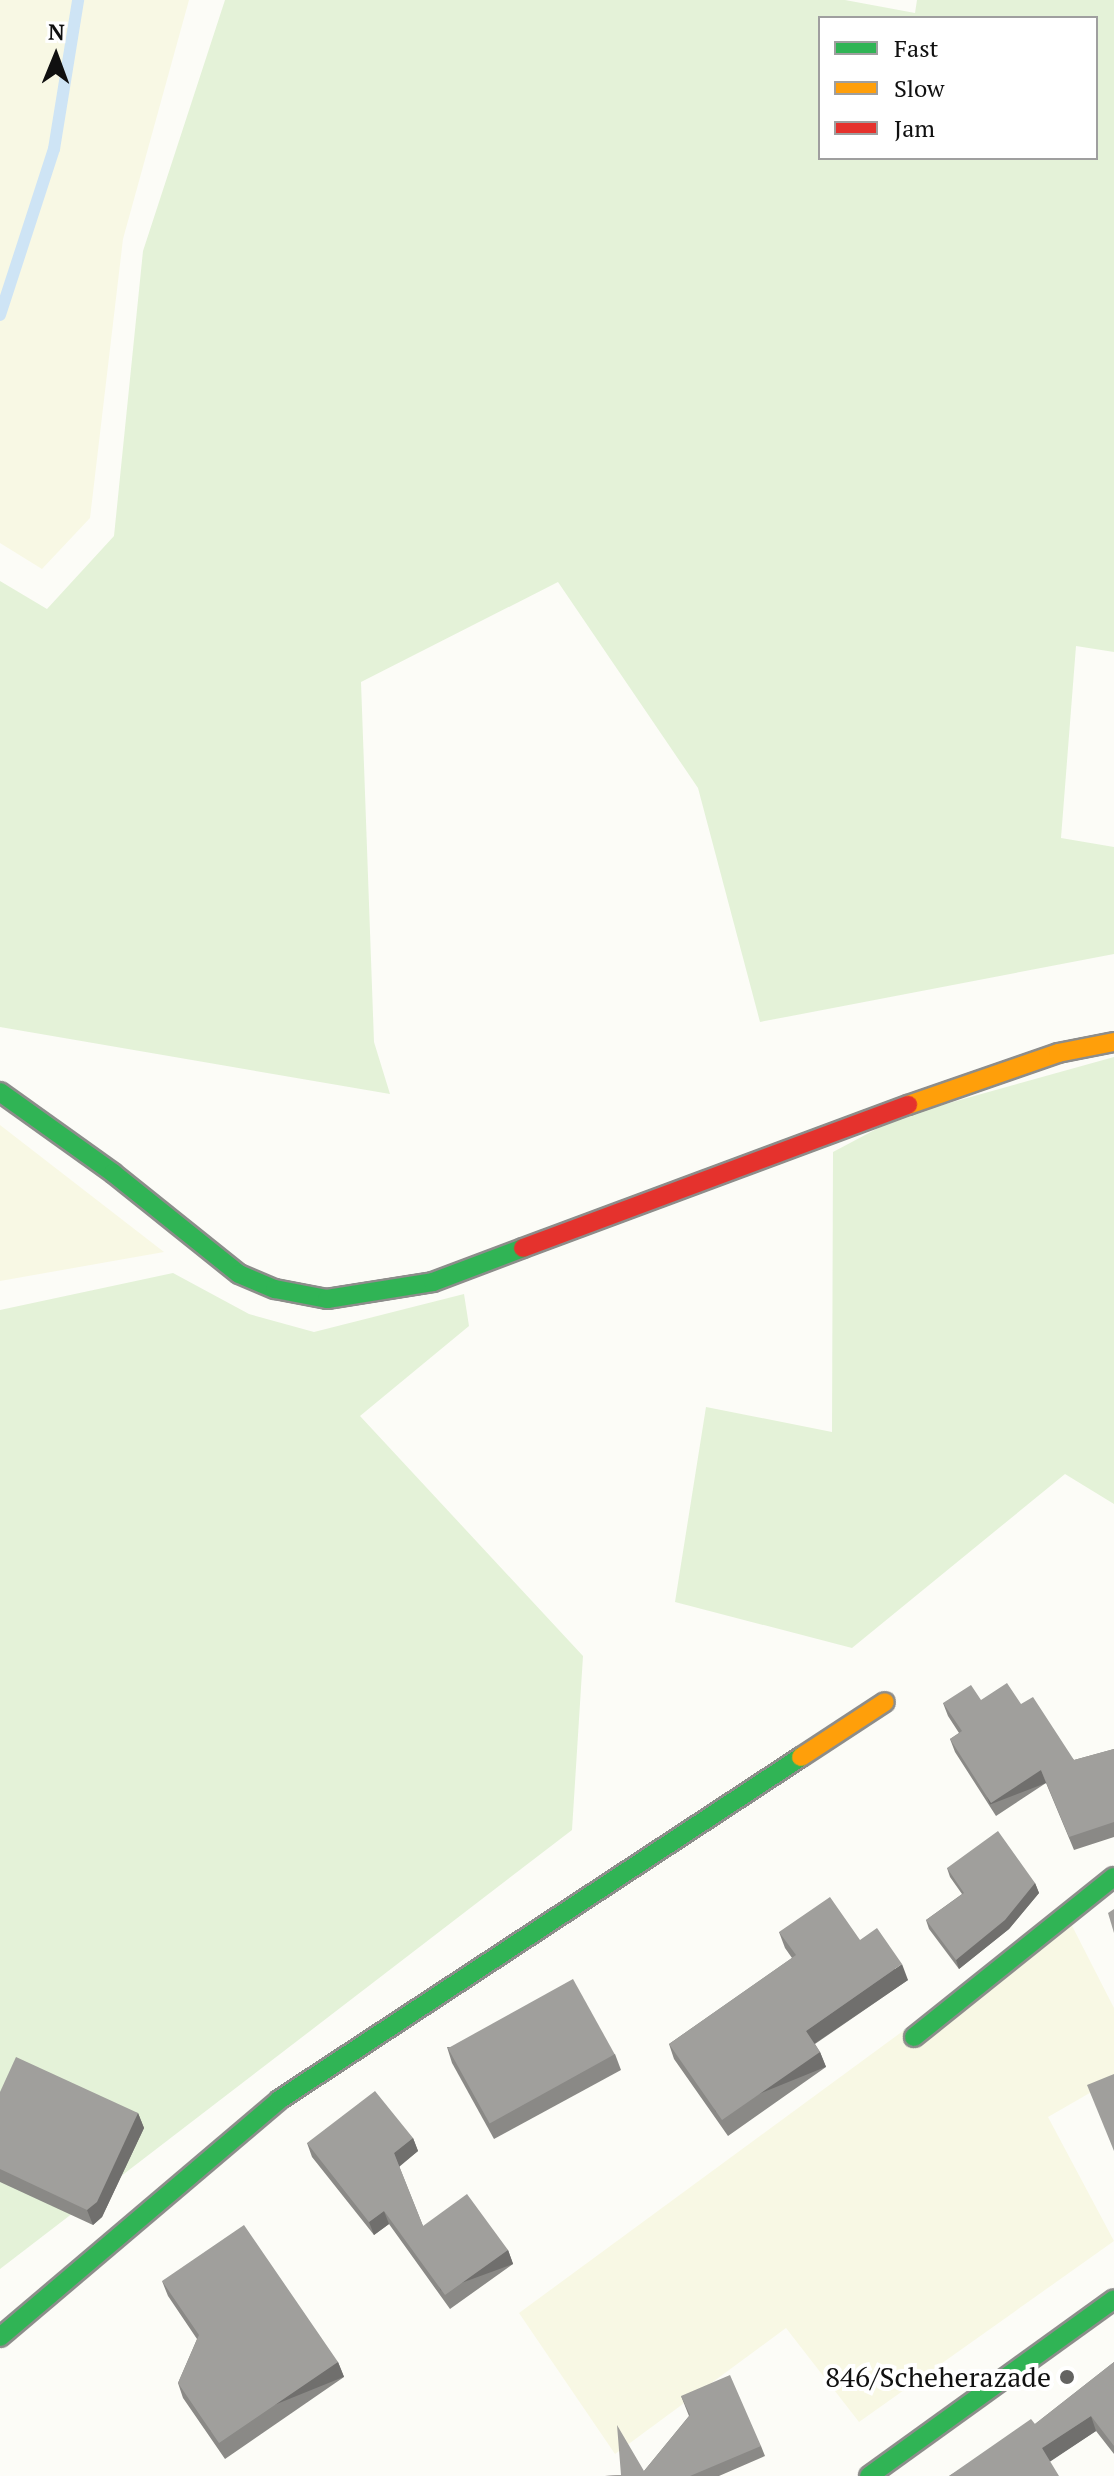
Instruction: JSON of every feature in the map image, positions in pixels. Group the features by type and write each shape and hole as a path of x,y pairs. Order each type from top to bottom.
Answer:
{"street":[{"path":"0,1092 113,1173 239,1274 275,1289 327,1299 433,1282 947,1090 1058,1053 1114,1042"},
{"path":"0,2337 279,2100 885,1702"},
{"path":"914,2037 1114,1877"},
{"path":"869,2476 1114,2299"}],"green space":[{"path":"0,0 189,0 123,239 90,518 42,569 0,543"},
{"path":"225,0 845,0 915,13 917,0 1114,0 1114,652 1076,646 1061,838 1114,847 1114,954 760,1022 698,788 558,582 361,682 374,1042 390,1094 0,1027 0,581 47,609 114,536 143,251"},
{"path":"1114,1057 1114,1504 1065,1474 852,1648 675,1602 706,1407 832,1432 833,1152 899,1117"},
{"path":"0,1125 164,1252 0,1281"},
{"path":"173,1273 249,1314 314,1332 464,1294 469,1326 360,1416 583,1656 572,1830 0,2269 0,1310"},
{"path":"1065,1912 1114,2008 1114,2079 1048,2117 1114,2241 859,2422 786,2328 615,2454 519,2313"}],"building":[{"path":"1007,1683 1021,1704 1033,1697 1074,1760 1114,1749 1114,1822 1069,1837 1041,1770 991,1803 950,1739 962,1731 943,1703 971,1685 981,1700"},
{"path":"998,1831 1035,1883 1005,1920 956,1960 926,1920 964,1893 947,1868"},
{"path":"830,1897 860,1940 877,1928 902,1964 806,2031 820,2052 722,2120 669,2044 796,1955 779,1932"},
{"path":"1114,1909 1114,1933 1108,1913"},
{"path":"573,1979 615,2054 490,2124 448,2048"},
{"path":"16,2057 138,2113 97,2202 87,2210 0,2169 0,2092"},
{"path":"1114,2074 1114,2151 1087,2085"},
{"path":"375,2091 413,2138 394,2153 423,2226 467,2194 508,2250 445,2295 384,2211 369,2222 307,2143"},
{"path":"244,2225 338,2362 219,2443 178,2383 199,2335 162,2281"},
{"path":"1114,2362 1114,2446 1091,2416 1042,2448 1059,2476 949,2476 1031,2419 1035,2424"},
{"path":"730,2375 761,2446 690,2476 605,2476 621,2475 617,2425 644,2471 690,2415 681,2396"}],"waterway":[{"path":"0,315 54,149 78,0"}],"traffic: fast":[{"path":"0,1092 113,1173 239,1274 275,1289 327,1299 433,1282 523,1248"},
{"path":"0,2337 279,2100 801,1757"},
{"path":"914,2037 1114,1877"},
{"path":"869,2476 1114,2299"}],"traffic: slow":[{"path":"908,1105 1058,1053 1114,1042"},
{"path":"801,1757 885,1702"}],"traffic: jam":[{"path":"523,1248 908,1105"}],"place":[{"name":"846/Scheherazade","path":"1067,2377"}]}
